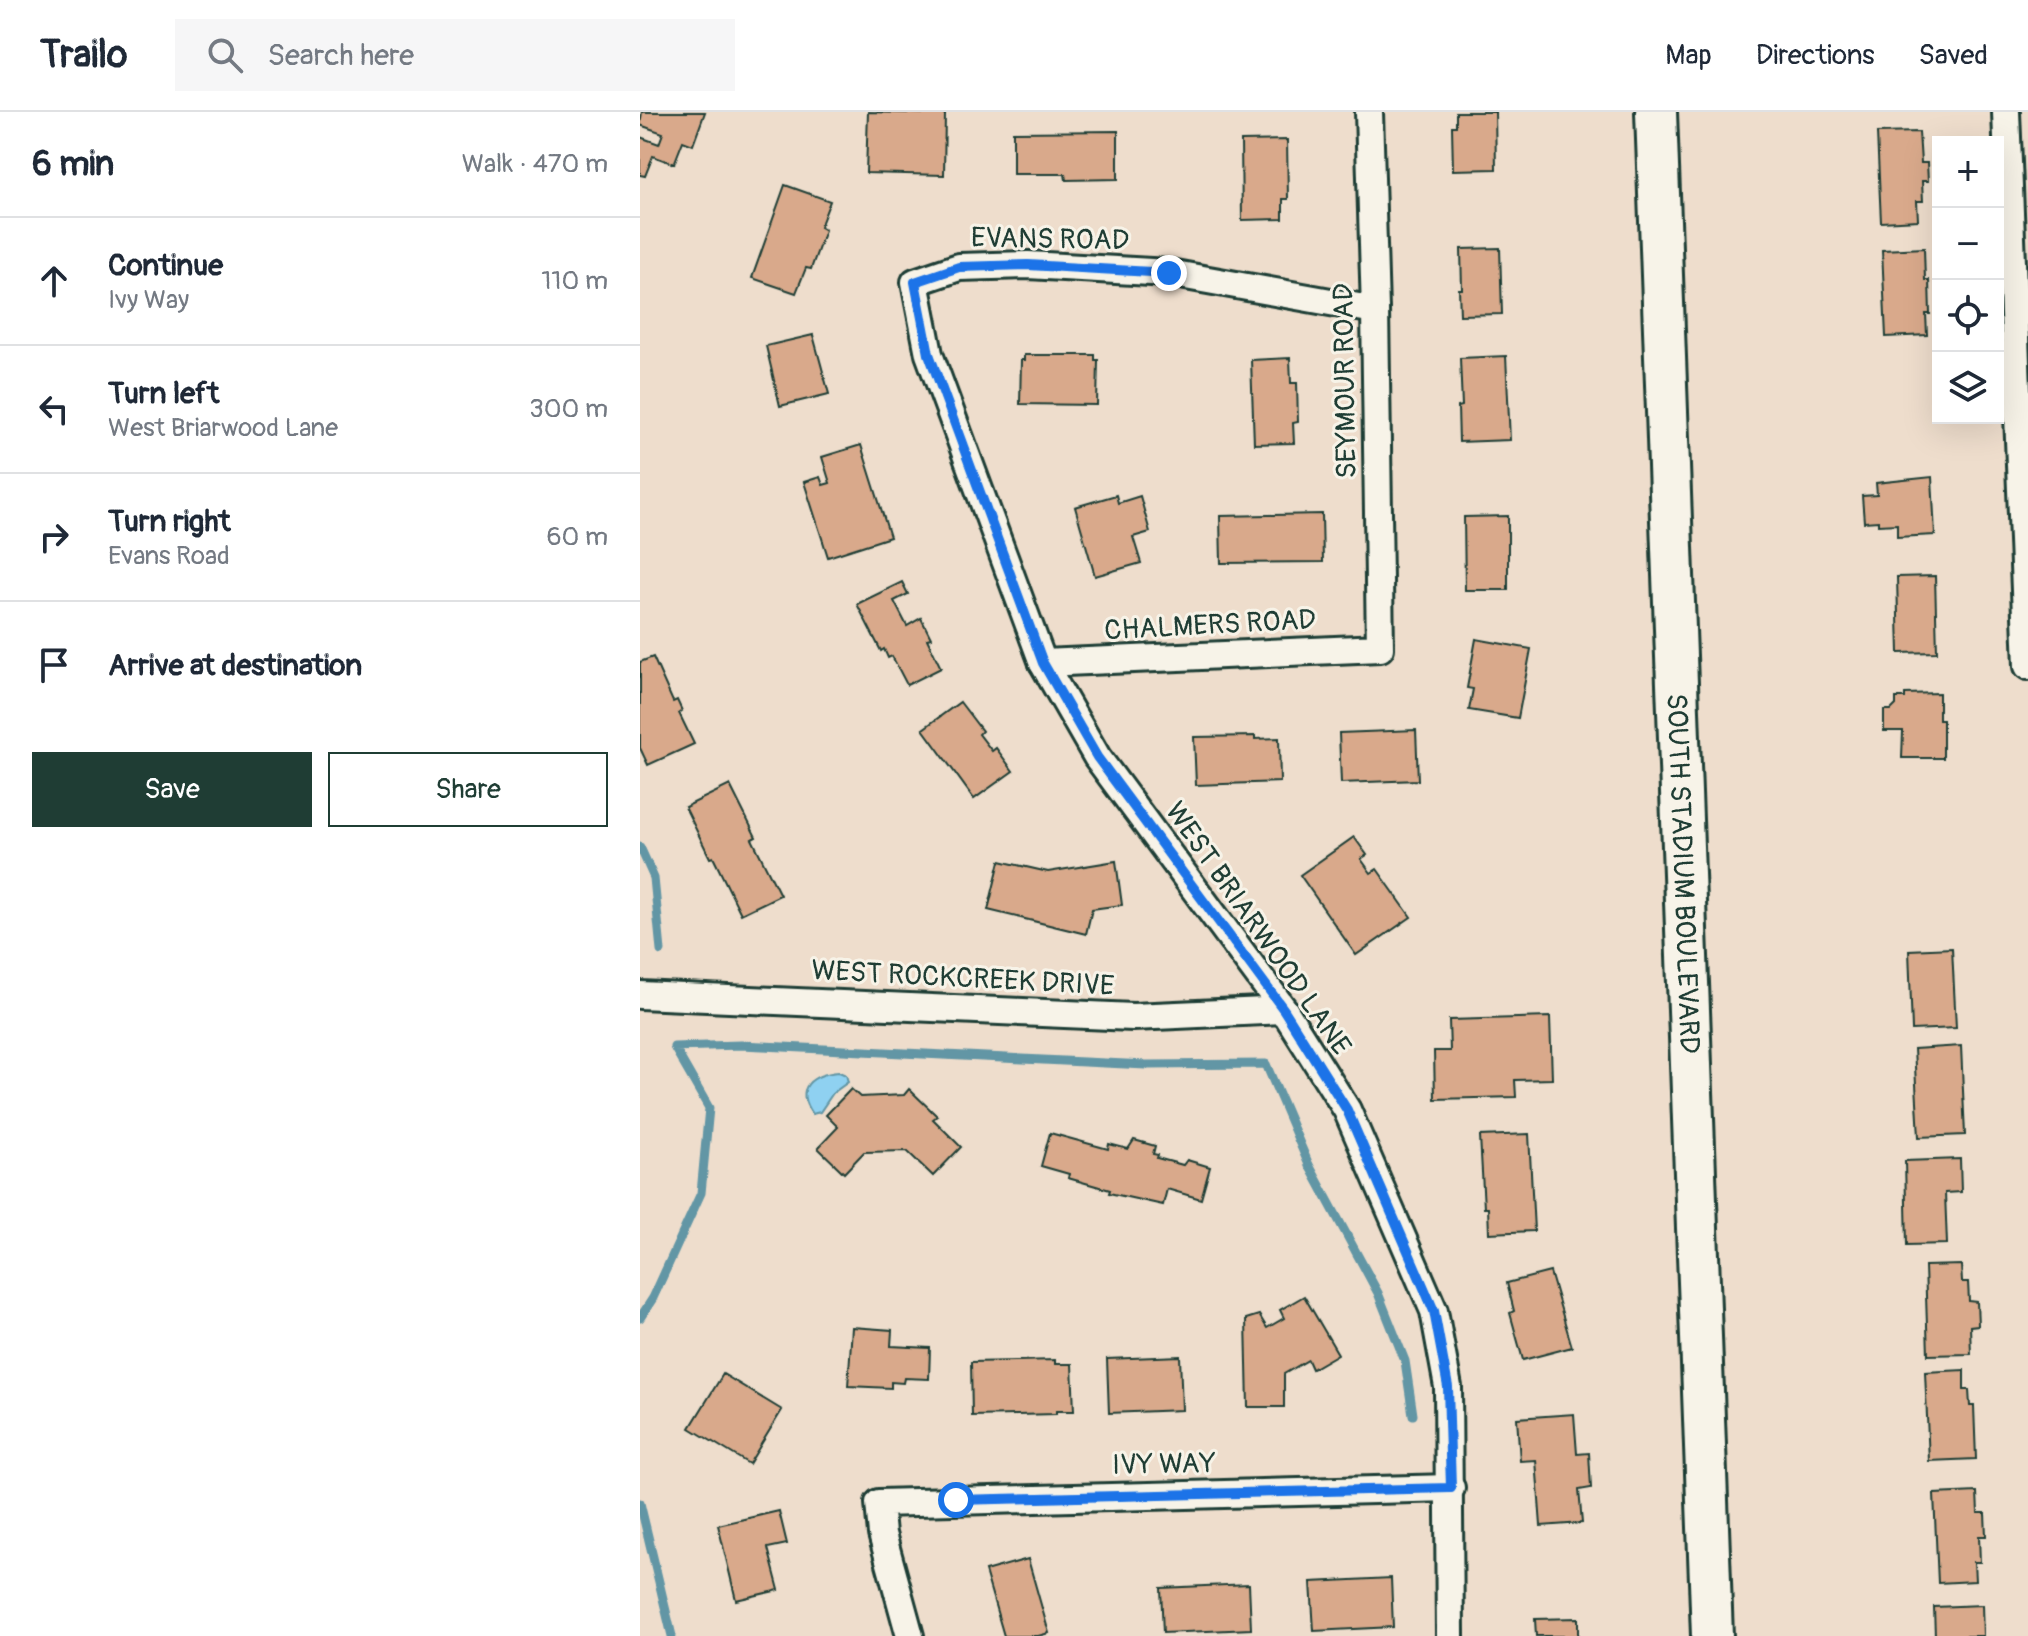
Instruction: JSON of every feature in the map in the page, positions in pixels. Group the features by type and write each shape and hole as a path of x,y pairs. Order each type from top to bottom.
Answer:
{"main road":[{"name":"SOUTH STADIUM BOULEVARD","path":"1656,112 1712,1636"}],"street":[{"name":"SEYMOUR ROAD","path":"1369,112 1380,648"},
{"path":"2006,112 2028,666"},
{"name":"EVANS ROAD","path":"915,282 959,267 1028,265 1169,273 1375,310"},
{"name":"WEST BRIARWOOD LANE","path":"915,282 929,354 1043,663 1097,757 1284,1010 1347,1110 1434,1311 1448,1387 1450,1636"},
{"name":"CHALMERS ROAD","path":"1043,663 1380,648"},
{"name":"WEST ROCKCREEK DRIVE","path":"640,995 1133,1017 1284,1010"},
{"name":"IVY WAY","path":"910,1636 882,1534 879,1503 1451,1488"}],"water":[{"path":"839,1072 846,1075 848,1082 833,1093 820,1112 812,1114 805,1089 814,1079"}],"building":[{"path":"642,112 705,112 693,145 683,141 674,164 653,156 645,176 640,175 640,137 659,144 663,133 640,125"},
{"path":"868,112 945,114 944,175 866,173"},
{"path":"1456,112 1495,112 1496,169 1453,170 1452,126 1456,126"},
{"path":"1118,131 1118,179 1066,180 1065,174 1013,174 1013,132"},
{"path":"1919,132 1921,163 1927,163 1928,181 1922,181 1923,201 1917,201 1918,220 1881,222 1877,133"},
{"path":"1287,140 1288,199 1283,199 1283,219 1242,220 1241,141"},
{"path":"785,185 830,201 820,227 825,230 811,269 806,268 796,293 752,278"},
{"path":"1500,248 1502,314 1460,315 1461,249"},
{"path":"1924,248 1925,280 1929,280 1927,335 1886,337 1882,250"},
{"path":"813,335 829,394 780,406 766,346"},
{"path":"1024,355 1095,355 1095,360 1098,360 1097,405 1020,404 1021,360 1024,360"},
{"path":"1506,356 1510,440 1459,442 1458,407 1462,406 1460,358"},
{"path":"1290,358 1291,383 1297,383 1298,422 1293,423 1294,443 1254,444 1251,360"},
{"path":"861,445 890,537 828,557 804,482 820,477 823,485 830,483 822,457"},
{"path":"1932,477 1935,535 1897,537 1897,524 1864,522 1862,496 1877,495 1876,483"},
{"path":"1116,495 1118,503 1140,496 1150,532 1133,537 1141,563 1095,576 1075,507"},
{"path":"1322,514 1323,562 1221,563 1220,516"},
{"path":"1508,516 1508,590 1465,590 1464,517"},
{"path":"1935,576 1937,652 1899,653 1897,577"},
{"path":"902,582 908,594 894,601 907,626 921,618 941,668 907,685 892,656 888,658 884,649 881,651 857,604"},
{"path":"1476,639 1531,649 1518,718 1469,710 1473,689 1467,688"},
{"path":"653,657 673,702 677,700 682,711 679,713 694,744 648,765 640,748 640,662"},
{"path":"1939,693 1943,758 1902,758 1903,731 1884,731 1884,710 1891,710 1896,705 1896,698 1905,698 1905,694"},
{"path":"960,702 982,731 979,734 992,751 996,748 1013,771 974,799 923,729"},
{"path":"1416,730 1418,780 1341,783 1339,733"},
{"path":"1255,736 1255,739 1279,738 1280,782 1196,785 1194,737"},
{"path":"730,785 780,895 741,914 685,807"},
{"path":"1354,837 1367,855 1361,859 1371,873 1377,869 1411,917 1356,955 1300,875"},
{"path":"1000,861 1048,872 1116,861 1122,905 1092,909 1086,934 988,910"},
{"path":"1952,948 1956,1028 1912,1030 1909,950"},
{"path":"1550,1017 1552,1079 1515,1080 1516,1097 1435,1099 1434,1051 1450,1051 1449,1020"},
{"path":"1961,1046 1965,1135 1919,1137 1914,1049"},
{"path":"851,1089 860,1097 904,1095 909,1089 937,1116 933,1119 961,1147 933,1176 907,1151 864,1152 844,1173 818,1148 838,1127 826,1115"},
{"path":"1050,1133 1108,1149 1109,1144 1128,1149 1134,1140 1155,1146 1153,1154 1158,1155 1157,1158 1183,1165 1187,1160 1210,1167 1201,1199 1167,1189 1163,1205 1109,1193 1110,1190 1068,1178 1069,1174 1041,1166"},
{"path":"1529,1134 1534,1231 1489,1233 1488,1208 1484,1208 1480,1136"},
{"path":"1960,1159 1961,1192 1945,1193 1947,1244 1907,1245 1905,1161"},
{"path":"1961,1265 1962,1282 1968,1282 1969,1301 1977,1302 1978,1325 1970,1326 1971,1354 1928,1355 1925,1266"},
{"path":"1550,1272 1572,1347 1523,1360 1510,1313 1514,1311 1507,1283"},
{"path":"1304,1296 1338,1354 1312,1369 1308,1360 1284,1374 1284,1407 1248,1407 1246,1319 1259,1315 1267,1328 1284,1318 1280,1310"},
{"path":"852,1327 892,1330 891,1346 930,1348 929,1379 904,1378 903,1383 891,1382 891,1388 848,1386"},
{"path":"1180,1356 1182,1410 1109,1413 1107,1359"},
{"path":"1055,1360 1055,1364 1072,1364 1074,1411 972,1416 971,1362"},
{"path":"1964,1370 1964,1390 1969,1390 1970,1406 1974,1406 1976,1459 1929,1461 1925,1372"},
{"path":"723,1374 782,1410 749,1464 690,1428"},
{"path":"1574,1414 1577,1454 1589,1453 1591,1488 1579,1490 1582,1523 1541,1526 1536,1460 1520,1461 1517,1418"},
{"path":"1977,1492 1978,1513 1985,1513 1986,1536 1979,1536 1980,1562 1974,1562 1975,1581 1938,1583 1934,1494"},
{"path":"779,1511 787,1544 768,1548 779,1590 736,1600 718,1525"},
{"path":"1028,1559 1049,1633 1004,1636 985,1571"},
{"path":"1391,1578 1393,1627 1314,1631 1311,1582"},
{"path":"1249,1584 1251,1629 1163,1633 1161,1588"},
{"path":"1982,1605 1983,1636 1935,1636 1934,1607"},
{"path":"1578,1618 1578,1636 1536,1636 1535,1619"}],"waterway":[{"path":"640,847 654,878 661,951"},
{"path":"640,1318 653,1298 701,1193 709,1108 674,1047 741,1045 1146,1065 1266,1064 1309,1165 1378,1293 1405,1361 1413,1415"},
{"path":"640,1503 672,1636"}],"route":[{"path":"956,1500 1451,1488 1448,1387 1434,1311 1347,1110 1284,1010 1097,757 1043,663 929,354 915,282 959,267 1028,265 1169,273"}]}
